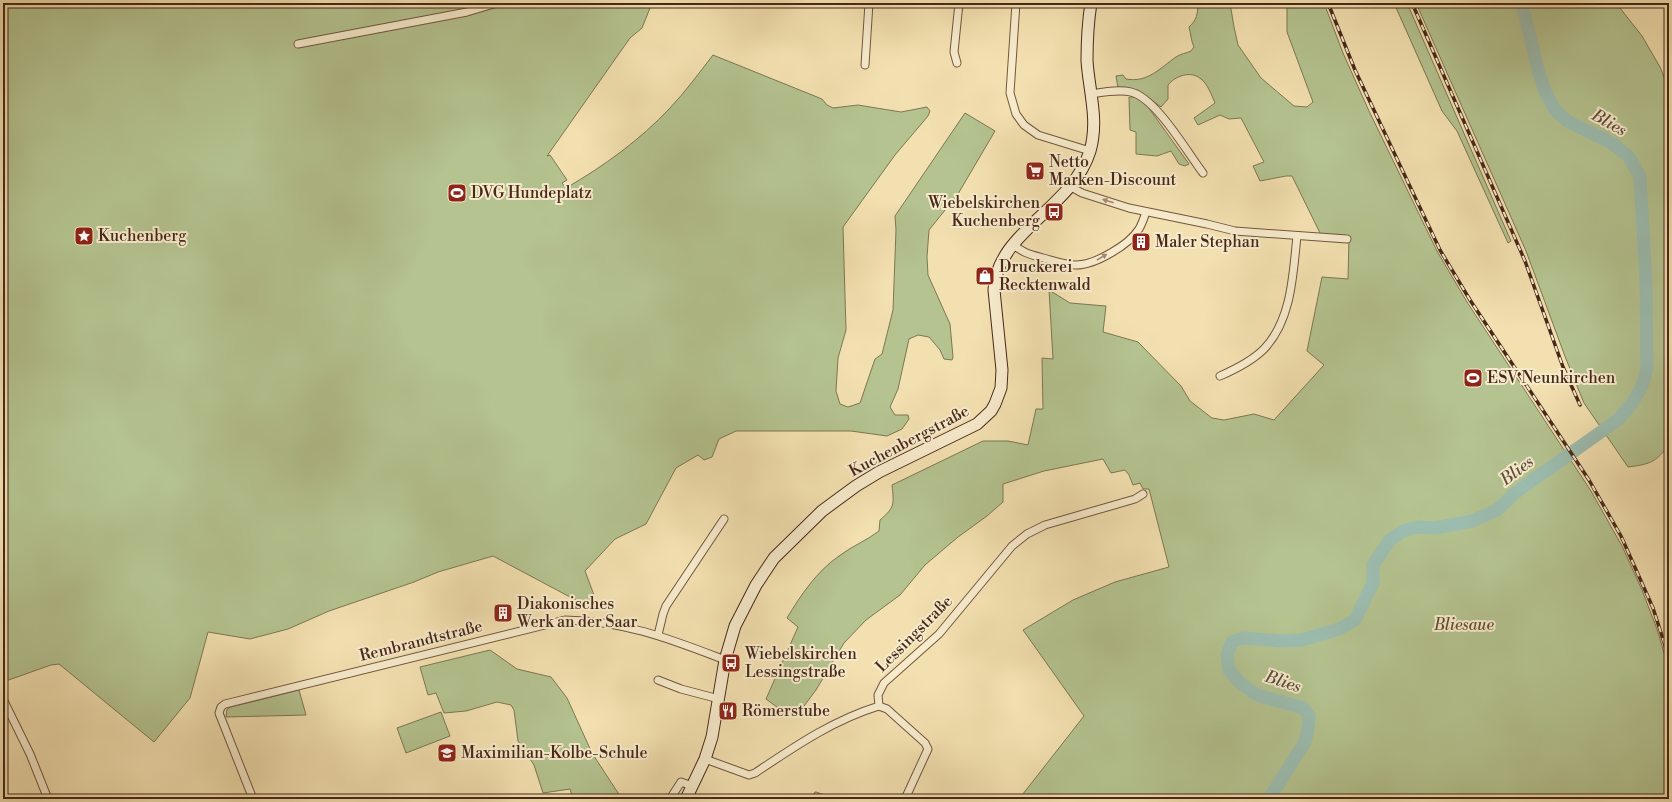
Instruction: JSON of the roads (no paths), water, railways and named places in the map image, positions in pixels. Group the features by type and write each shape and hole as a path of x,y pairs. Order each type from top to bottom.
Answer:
{"main road":[{"name":"Kuchenbergstraße","path":"686,799 705,759 715,722 725,660 735,626 756,585 774,558 822,511 856,486 880,472 977,424 991,412 999,397 1002,379 995,300 995,281 1001,262 1013,244 1071,187 1090,151 1094,131 1087,47 1091,3"}],"street":[{"path":"298,44 467,12 497,3"},
{"path":"865,65 869,3"},
{"path":"957,63 954,52 959,3"},
{"path":"1016,3 1010,93 1013,108 1019,120 1038,135 1046,139 1090,151"},
{"path":"1091,94 1129,91 1141,96 1160,113 1203,173"},
{"path":"1071,187 1082,193 1146,212 1235,231 1347,239"},
{"path":"1013,244 1026,254 1065,264 1089,264 1131,238 1140,228 1146,212"},
{"path":"1220,376 1245,364 1256,356 1264,348 1277,329 1290,292 1297,236"},
{"name":"Lessingstraße","path":"879,706 878,695 884,684 939,634 1003,555 1019,540 1045,525 1135,499 1143,494"},
{"path":"658,635 662,614 666,606 724,519"},
{"name":"Rembrandtstraße","path":"253,799 219,711 225,704 556,621 574,620 614,625 658,635 725,660"},
{"path":"658,680 681,689 719,699"},
{"path":"3,699 30,754 48,799"},
{"path":"705,759 749,775 755,773 819,732 879,706 887,709 924,743 928,749 905,799"},
{"path":"670,799 681,782 692,786"}],"waterway":[{"name":"Blies","path":"1269,799 1305,742 1309,716 1303,708 1257,695 1239,682 1229,670 1227,655 1232,642 1243,638 1282,641 1302,640 1339,629 1355,620 1373,583 1373,565 1390,540 1403,531 1417,527 1435,528 1472,521 1497,510 1515,493 1619,419 1633,402 1642,386 1647,369 1646,283 1640,177 1629,157 1612,143 1567,121 1555,110 1545,91 1538,70 1522,3"}],"railway":[{"path":"1328,3 1355,70 1440,250 1470,300 1589,480 1621,536 1653,608 1669,658"},
{"path":"1412,3 1525,261 1563,367 1580,405"}],"place":[{"name":"Netto Marken-Discount","path":"1035,171"},
{"name":"DVG Hundeplatz","path":"457,193"},
{"name":"Wiebelskirchen Kuchenberg","path":"1054,212"},
{"name":"Kuchenberg","path":"84,236"},
{"name":"Maler Stephan","path":"1141,242"},
{"name":"Druckerei Recktenwald","path":"985,276"},
{"name":"ESV Neunkirchen","path":"1473,378"},
{"name":"Diakonisches Werk an der Saar","path":"503,613"},
{"name":"Wiebelskirchen Lessingstraße","path":"731,663"},
{"name":"Römerstube","path":"728,711"},
{"name":"Maximilian-Kolbe-Schule","path":"447,753"}],"park label":[{"name":"Bliesaue","path":"1464,625"}]}
